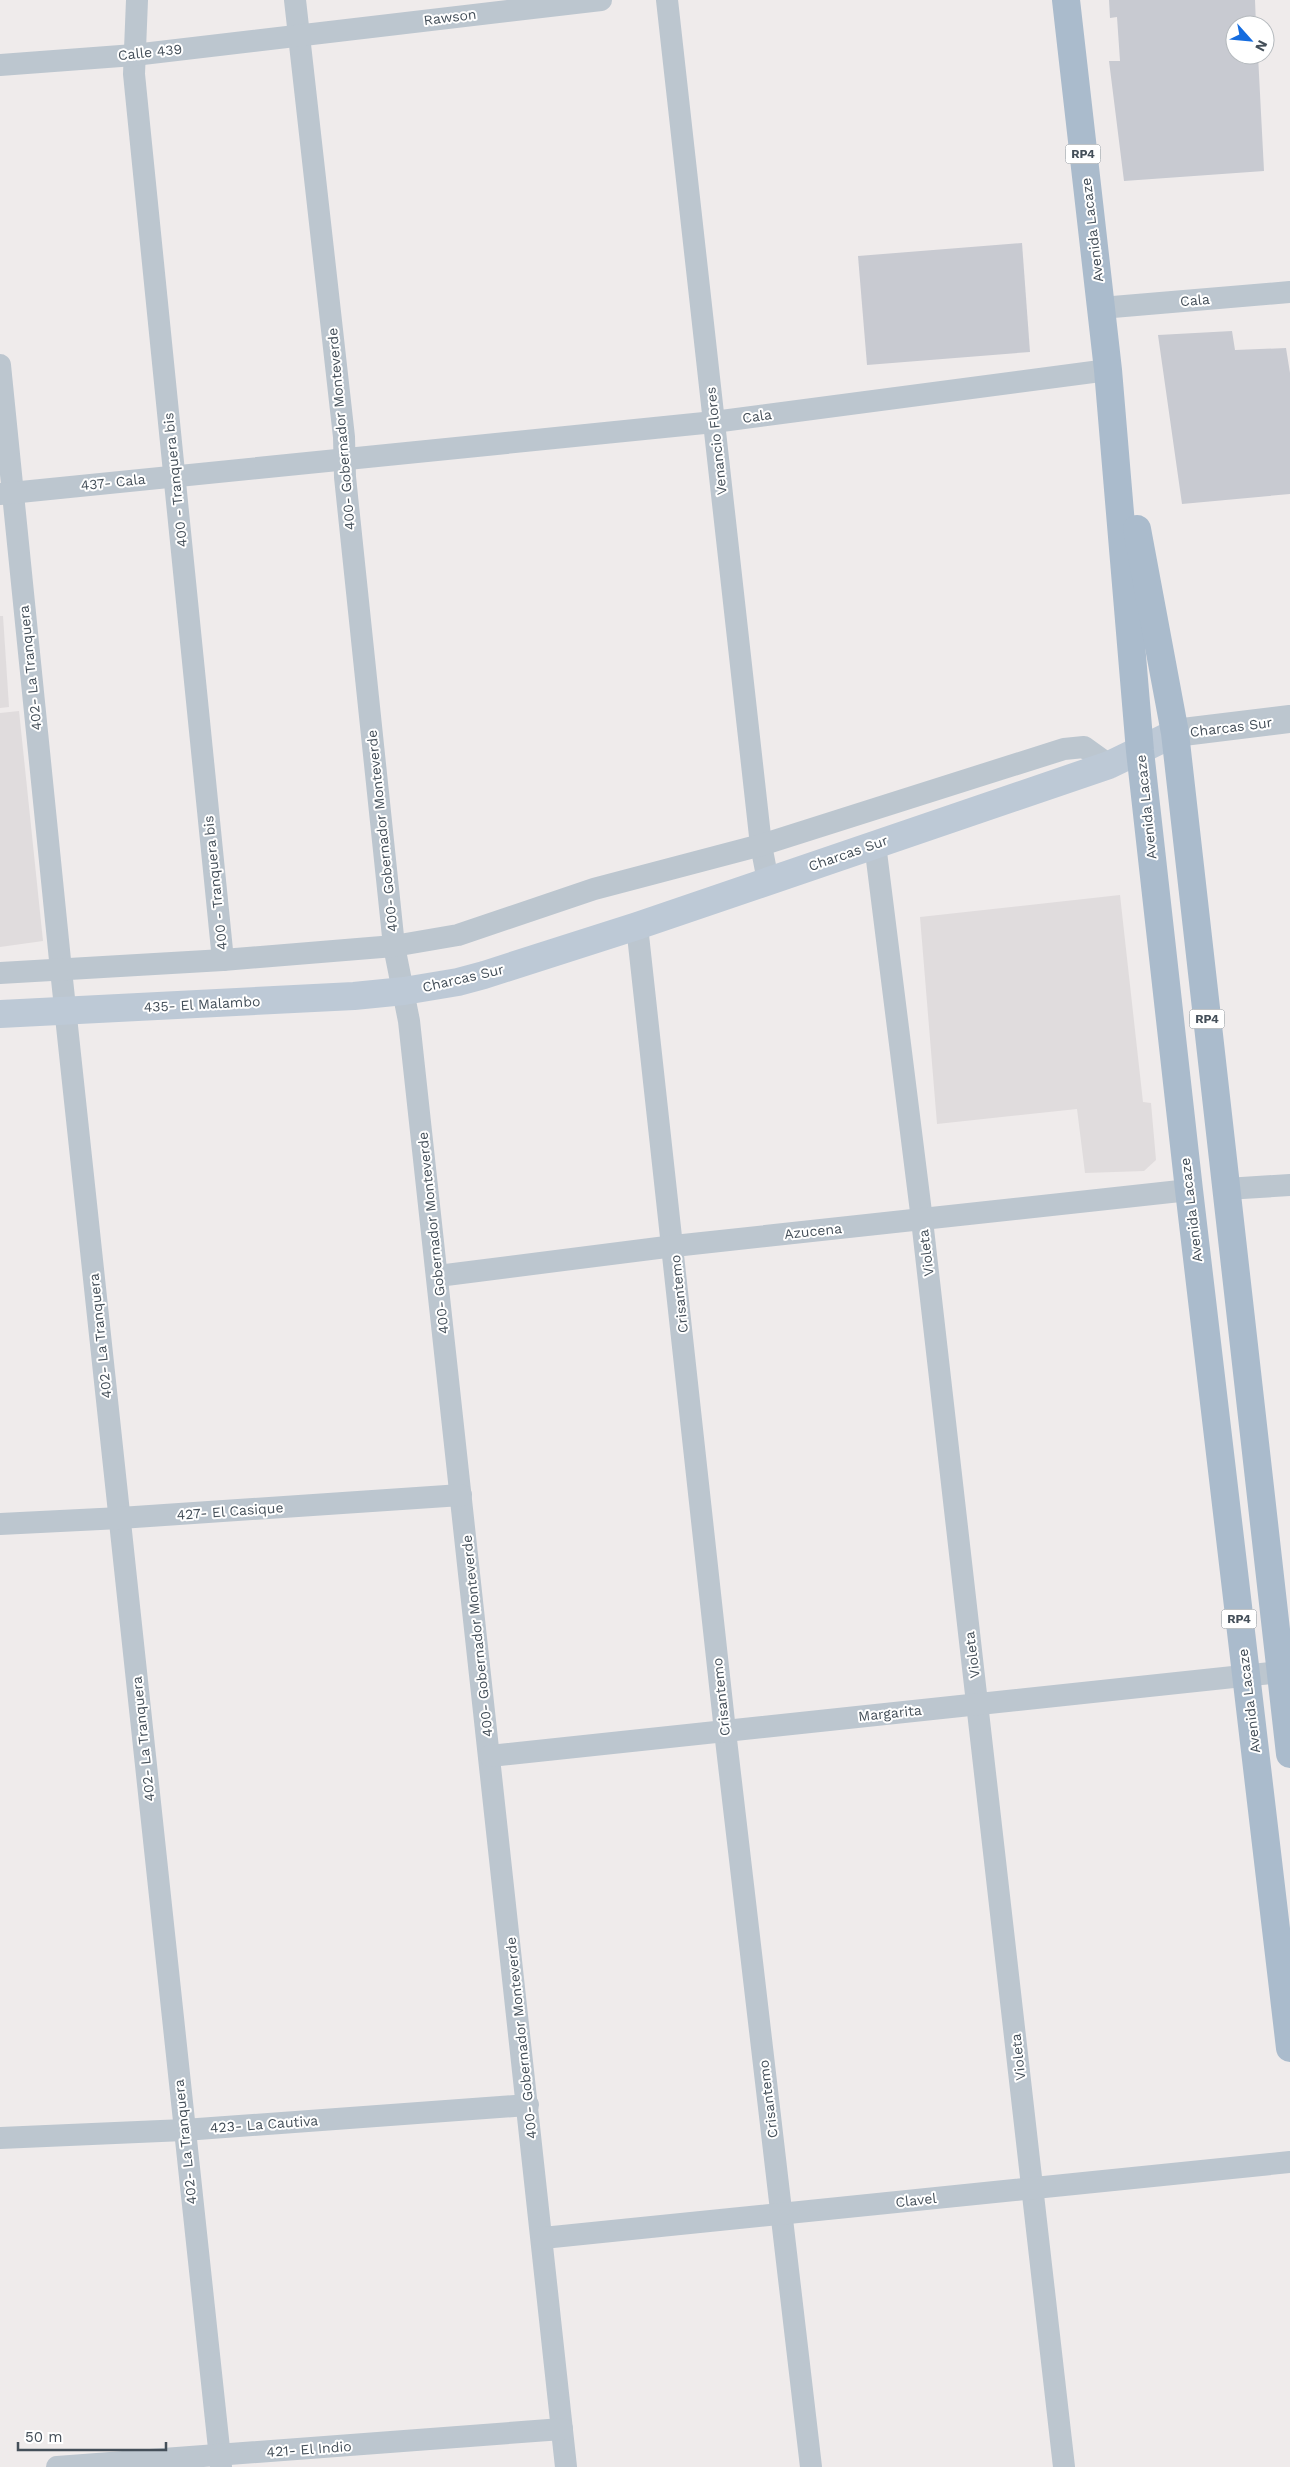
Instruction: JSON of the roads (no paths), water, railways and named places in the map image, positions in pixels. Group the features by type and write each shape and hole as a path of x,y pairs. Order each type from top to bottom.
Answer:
{"main road":[{"name":"Avenida Lacaze","path":"1066,0 1108,370 1140,750 1189,1190 1290,2048"},
{"name":"Avenida Lacaze","path":"1108,370 1175,733 1226,1189 1285,1671 1290,1754"},
{"name":"Charcas Sur","path":"404,991 458,982 484,975 637,926 1109,765 1175,733"},
{"name":"435- El Malambo","path":"0,1014 404,991"},
{"path":"1189,1190 1210,1281 1239,1537 1256,1636 1261,1650 1285,1671"}],"street":[{"name":"400 - Tranquera bis","path":"137,0 134,74 223,960"},
{"name":"400- Gobernador Monteverde","path":"295,0 345,458 345,477 394,946 404,991 438,1276 543,2238 566,2467"},
{"name":"Rawson","path":"299,35 601,0"},
{"name":"Venancio Flores","path":"666,0 761,845 768,881"},
{"name":"Calle 439","path":"0,65 134,55 299,35"},
{"name":"Cala","path":"1101,308 1290,292"},
{"name":"402- La Tranquera","path":"0,365 6,493 65,1011 221,2462"},
{"name":"Cala","path":"345,458 714,422 1108,370"},
{"name":"437- Cala","path":"6,493 345,458"},
{"name":"Charcas Sur","path":"1175,733 1290,720"},
{"path":"0,973 223,960 394,946 458,935 594,889 761,845 1064,749 1084,747 1109,765"},
{"name":"Violeta","path":"875,844 922,1220 1064,2467"},
{"name":"Crisantemo","path":"637,926 674,1246 725,1731 811,2467"},
{"path":"1226,1189 1290,1185"},
{"name":"Azucena","path":"438,1276 674,1246 1189,1190"},
{"name":"427- El Casique","path":"0,1524 120,1518 461,1495"},
{"name":"Margarita","path":"490,1756 1285,1671"},
{"name":"423- La Cautiva","path":"0,2138 184,2130 528,2105"},
{"name":"Clavel","path":"543,2238 1290,2162"},
{"name":"421- El Indio","path":"57,2467 221,2462 562,2429"}]}
